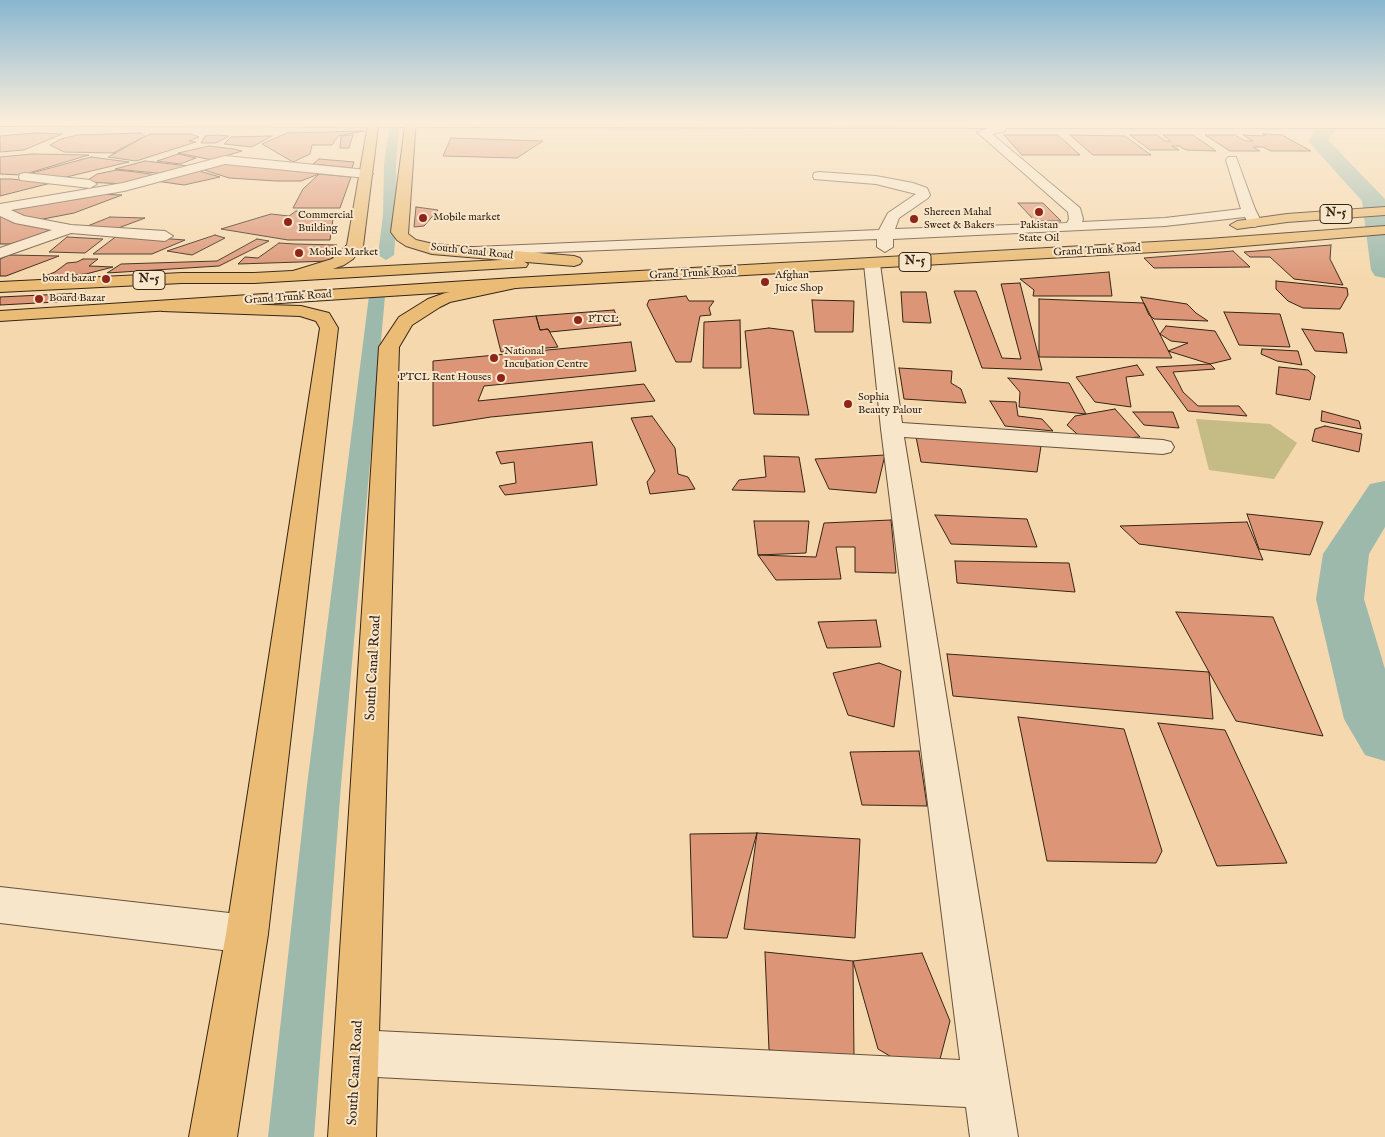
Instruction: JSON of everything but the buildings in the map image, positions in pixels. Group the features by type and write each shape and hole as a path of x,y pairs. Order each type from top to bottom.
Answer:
{"main road":[{"name":"South Canal Road","path":"405,172 399,232 411,243 451,251 574,261"},
{"path":"310,272 347,256 355,246 367,174"},
{"name":"Grand Trunk Road","path":"0,316 514,283 971,241 1168,233 1252,217 1287,218 1385,211"},
{"name":"Grand Trunk Road","path":"0,287 310,272 344,273 574,261 704,248 794,244 881,249 1064,253 1385,230"},
{"path":"971,241 1010,246 1065,244 1072,249 1064,253"},
{"name":"South Canal Road","path":"352,1137 388,347 405,321 434,302 514,283"},
{"path":"151,306 301,311 323,317 329,328 247,934 213,1137"}],"street":[{"path":"0,209 124,187 180,172"},
{"path":"347,172 367,174"},
{"path":"1030,172 1075,210 1076,219 1072,227"},
{"path":"881,249 1022,229 1252,217 1236,172"},
{"path":"820,176 876,180 913,187 922,191 923,195 893,216 881,249 892,429 994,1137"},
{"path":"25,177 124,187"},
{"path":"0,209 20,220 71,228 165,236"},
{"path":"0,252 71,228"},
{"path":"971,241 1022,229"},
{"path":"451,251 704,248"},
{"path":"892,429 1162,446"},
{"path":"0,905 247,934"},
{"path":"357,1053 986,1085"}],"shaded area":[{"path":"1196,419 1270,424 1297,443 1274,479 1209,470"}],"waterway":[{"path":"386,255 390,215 390,172"},
{"path":"1347,172 1374,200 1378,236 1385,270"},
{"path":"291,1137 324,785 377,296"},
{"path":"1385,493 1346,554 1340,599 1372,719 1385,739"}],"place":[{"name":"Pakistan State Oil","path":"1039,212"},
{"name":"Mobile market","path":"423,218"},
{"name":"Shereen Mahal Sweet & Bakers","path":"914,219"},
{"name":"Commercial Building","path":"288,222"},
{"name":"Mobile Market","path":"299,253"},
{"name":"board bazar","path":"106,279"},
{"name":"Afghan Juice Shop","path":"765,282"},
{"name":"Board Bazar","path":"39,299"},
{"name":"PTCL","path":"578,320"},
{"name":"National Incubation Centre","path":"494,358"},
{"name":"PTCL Rent Houses","path":"501,378"},
{"name":"Sophia Beauty Palour","path":"848,404"}]}
